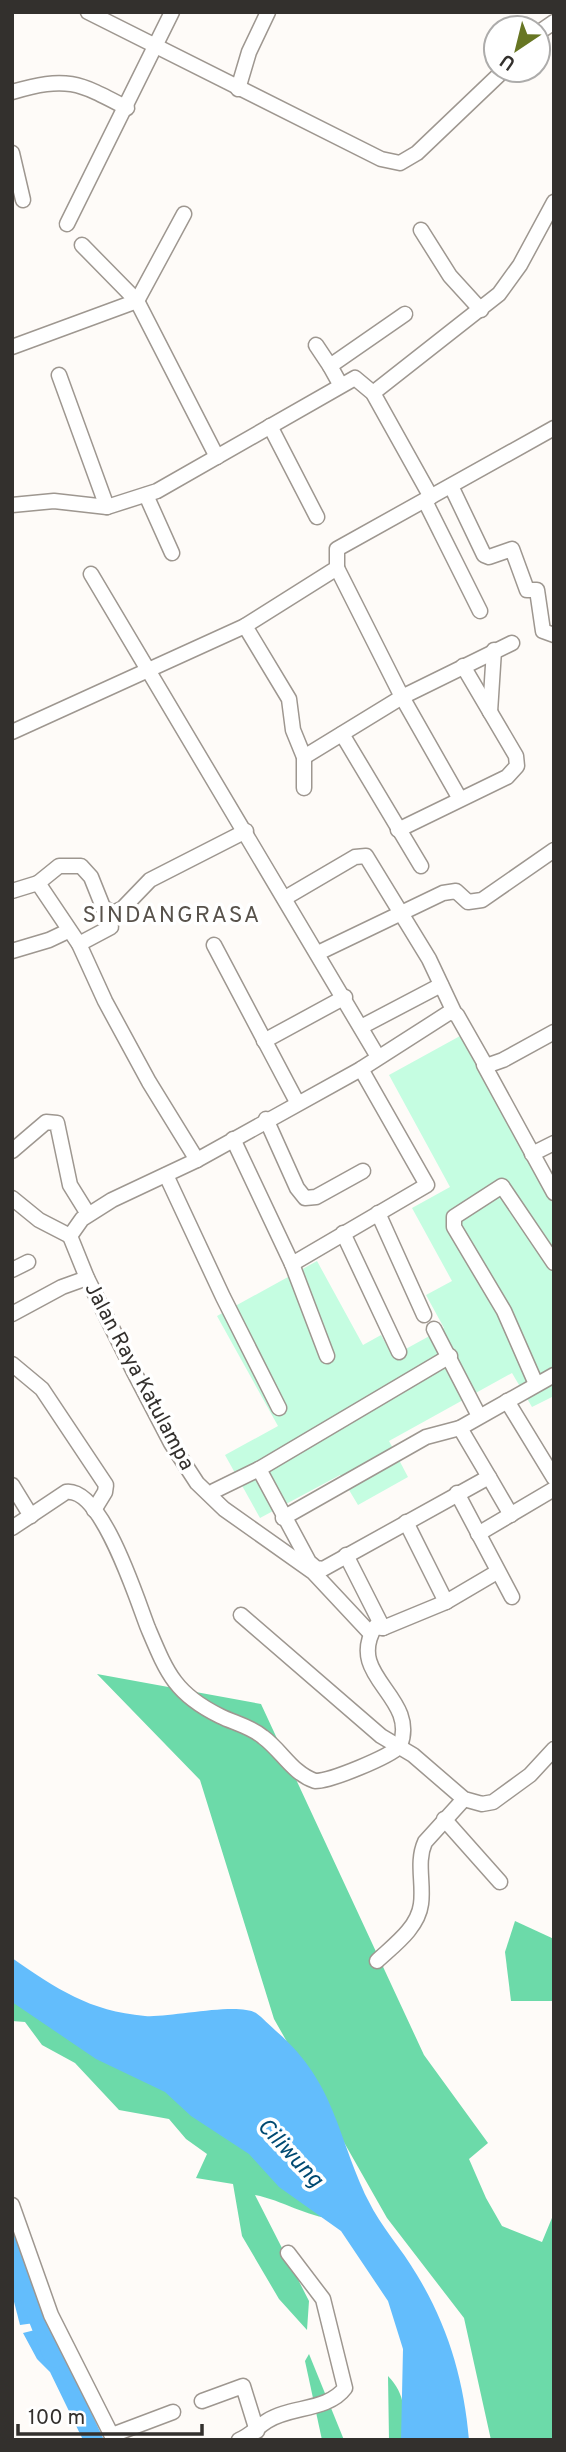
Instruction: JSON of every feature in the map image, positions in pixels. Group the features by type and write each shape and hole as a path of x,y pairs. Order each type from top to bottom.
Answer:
{"street":[{"path":"88,12 381,159 400,163 417,153 489,84"},
{"path":"66,224 127,108 172,12"},
{"path":"238,89 249,52 268,12"},
{"path":"12,92 42,83 66,82 90,89 127,108"},
{"path":"12,153 23,200"},
{"path":"373,393 481,310 514,275 554,202"},
{"path":"12,346 137,301 184,214"},
{"path":"421,230 450,276 481,310"},
{"path":"82,245 137,301 217,457"},
{"path":"330,366 405,314"},
{"path":"316,345 340,384"},
{"path":"58,375 107,507"},
{"path":"12,505 54,501 107,507 146,495 183,479 340,384 357,378 373,393 428,499 480,611"},
{"path":"270,426 317,517"},
{"path":"460,799 402,697 337,568 337,550 366,530 428,499 554,428"},
{"path":"451,486 484,555 489,557 513,551 527,590 537,590 543,631 554,635"},
{"path":"146,495 172,553"},
{"path":"12,732 245,626 337,568"},
{"path":"91,574 147,671 246,831 378,1058"},
{"path":"245,626 289,699 293,730 304,757 304,788"},
{"path":"304,757 402,697 512,643"},
{"path":"490,713 494,650"},
{"path":"398,830 512,774 517,766 516,755 463,666"},
{"path":"342,734 421,866"},
{"path":"12,891 38,883 59,866 81,866 91,877 103,908 113,912 123,908 150,880 246,831"},
{"path":"318,953 400,912 453,891 468,902 482,900 554,850"},
{"path":"285,898 355,857 363,855 370,859 554,1193"},
{"path":"38,883 79,944 134,1053 184,1143 197,1160"},
{"path":"79,944 111,927"},
{"path":"12,951 49,940 68,930"},
{"path":"214,945 297,1102"},
{"path":"361,1027 441,985"},
{"path":"264,1041 345,998"},
{"path":"12,1198 26,1212 71,1236 88,1214 197,1160 266,1119 361,1069 439,1017 454,1012"},
{"path":"484,1065 503,1060 554,1032"},
{"path":"292,1264 427,1185 361,1069"},
{"path":"266,1119 297,1188 305,1198 316,1196 363,1171"},
{"path":"12,1151 46,1122 57,1124 70,1185 88,1214"},
{"path":"233,1139 292,1264 327,1356"},
{"path":"532,1154 554,1143"},
{"path":"166,1175 279,1408"},
{"path":"537,1384 504,1311 454,1227 454,1217 502,1186 554,1264"},
{"path":"378,1213 424,1315"},
{"path":"343,1233 399,1352"},
{"name":"Jalan Raya Katulampa","path":"71,1236 87,1278 171,1443 198,1483 224,1509 313,1572 377,1631"},
{"path":"12,1270 28,1262"},
{"path":"12,1314 62,1287 87,1278"},
{"path":"434,1329 479,1416"},
{"path":"214,1490 258,1469 450,1356"},
{"path":"12,1364 41,1389 106,1485 106,1492 94,1510"},
{"path":"283,1518 426,1437 460,1427 554,1375"},
{"path":"507,1401 554,1478"},
{"path":"460,1427 511,1515"},
{"path":"258,1469 283,1518 316,1568 326,1568 489,1477"},
{"path":"12,1485 31,1516"},
{"path":"478,1534 554,1489"},
{"path":"12,1528 70,1492 80,1495 94,1510 113,1540 169,1672 190,1700 259,1734 289,1764 315,1781 333,1778 388,1755 400,1746 404,1731 402,1717 367,1662 367,1638 377,1631 446,1602 497,1572"},
{"path":"457,1493 512,1597"},
{"path":"406,1522 446,1602"},
{"path":"346,1555 377,1631"},
{"path":"241,1615 381,1736 400,1746 464,1799 482,1804 493,1802 530,1775 554,1749"},
{"path":"377,1961 418,1918 422,1902 421,1850 444,1819 464,1799"},
{"path":"444,1819 500,1882"},
{"path":"12,2205 51,2315 113,2437 173,2412"},
{"path":"251,2436 268,2421 335,2398 345,2388 323,2300 288,2253"},
{"path":"202,2401 243,2386 251,2436"}],"green space":[{"path":"460,1036 554,1206 554,1396 532,1407 512,1373 389,1441 408,1477 358,1505 340,1475 260,1518 225,1455 278,1426 217,1316 317,1261 363,1345 381,1335 393,1356 444,1328 426,1295 452,1281 412,1208 450,1187 389,1075"},
{"path":"97,1674 261,1704 424,2055 488,2143 469,2159 502,2226 542,2242 554,2213 554,2440 491,2440 464,2318 387,2218 274,2019 200,1780"},
{"path":"515,1921 554,1939 554,2001 511,2001 505,1952"},
{"path":"12,1994 174,2085 334,2219 255,2195 309,2301 307,2330 279,2299 242,2236 233,2184 196,2178 207,2154 186,2139 169,2119 119,2110 75,2063 42,2045 25,2022 12,2021"},
{"path":"309,2354 344,2440 322,2440 305,2361"},
{"path":"388,2376 401,2398 406,2440 389,2440"}],"water":[{"name":"Ciliwung","path":"12,1958 74,1997 125,2013 156,2016 247,2010 256,2013 296,2050 323,2090 373,2210 411,2265 438,2314 459,2375 469,2440 401,2440 403,2349 388,2301 341,2231 279,2187 249,2154 191,2116 165,2092 96,2059 12,2002"},
{"path":"12,2218 49,2321 20,2325 12,2294"},
{"path":"51,2326 104,2440 83,2440 50,2372 37,2359 23,2333"}],"waterway":[{"path":"12,2248 55,2356"}],"district":[{"name":"SINDANGRASA","path":"172,914"}]}
